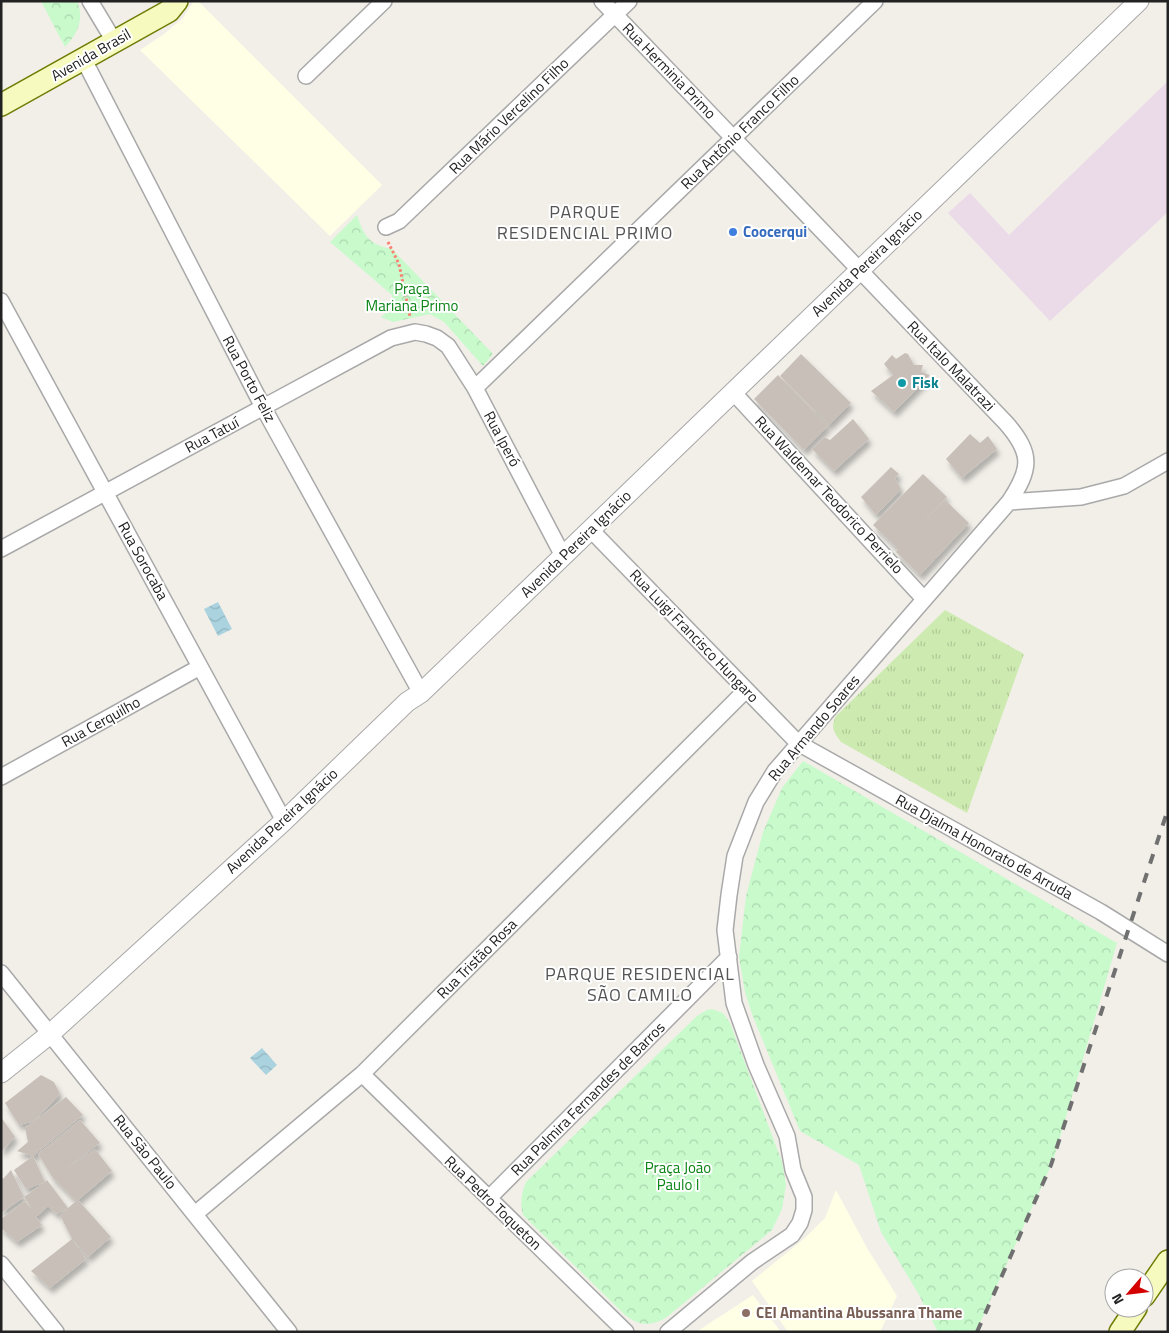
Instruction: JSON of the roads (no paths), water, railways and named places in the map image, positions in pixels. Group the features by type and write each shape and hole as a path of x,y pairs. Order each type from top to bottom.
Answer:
{"main road":[{"name":"Avenida Brasil","path":"1,106 169,11 177,1"},
{"path":"1154,1281 1168,1261"},
{"path":"1120,1332 1129,1318"}],"street":[{"path":"90,1 114,41"},
{"path":"306,76 384,1"},
{"name":"Rua Herminia Primo","path":"602,1 860,270"},
{"name":"Rua Mário Vercelino Filho","path":"386,227 400,221 629,1"},
{"name":"Rua Antônio Franco Filho","path":"475,388 875,1"},
{"name":"Avenida Pereira Ignácio","path":"1,1073 50,1034 284,821 407,702 421,693 1139,1"},
{"name":"Rua Porto Feliz","path":"84,60 263,407 421,693"},
{"name":"Rua Italo Malatrazi","path":"860,270 1018,436 1024,450 1024,470"},
{"name":"Rua Sorocaba","path":"1,301 7,326 105,492 284,821"},
{"name":"Rua Tatuí","path":"1,549 391,338 420,333"},
{"name":"Rua Iperó","path":"420,333 437,338 448,346 475,388 564,556"},
{"name":"Rua Waldemar Teodorico Perrielo","path":"733,392 924,599"},
{"path":"1009,502 1081,497 1124,486 1168,461"},
{"name":"Rua Armando Soares","path":"668,1332 752,1262 792,1235 802,1216 804,1203 802,1191 793,1170 787,1136 756,1065 734,1003 726,929 735,856 756,802 775,771 798,743 1009,502 1020,486 1024,470"},
{"name":"Rua Luigi Francisco Hungaro","path":"590,530 798,743"},
{"name":"Rua Cerquilho","path":"1,777 200,667"},
{"name":"Rua Tristão Rosa","path":"195,1214 362,1074 746,690"},
{"name":"Rua Djalma Honorato de Arruda","path":"798,743 1101,912 1168,954"},
{"name":"Rua Palmira Fernandes de Barros","path":"489,1198 729,957"},
{"name":"Rua São Paulo","path":"1,973 195,1214 284,1330"},
{"name":"Rua Pedro Toqueton","path":"362,1074 626,1332"},
{"path":"1,1264 56,1332"}],"water":[{"path":"218,602 232,629 218,636 204,609"},
{"path":"262,1048 277,1065 266,1075 250,1058"}],"railway":[{"path":"977,1332 1051,1165 1168,809"}],"place":[{"name":"Coocerqui","path":"733,232"},
{"name":"Fisk","path":"902,383"},
{"name":"CEI Amantina Abussanra Thame","path":"746,1313"}],"district":[{"name":"PARQUE RESIDENCIAL PRIMO","path":"585,222"},
{"name":"PARQUE RESIDENCIAL SÃO CAMILO","path":"640,984"}],"park label":[{"name":"Praça Mariana Primo","path":"412,298"},
{"name":"Praça João Paulo I","path":"678,1176"}]}
